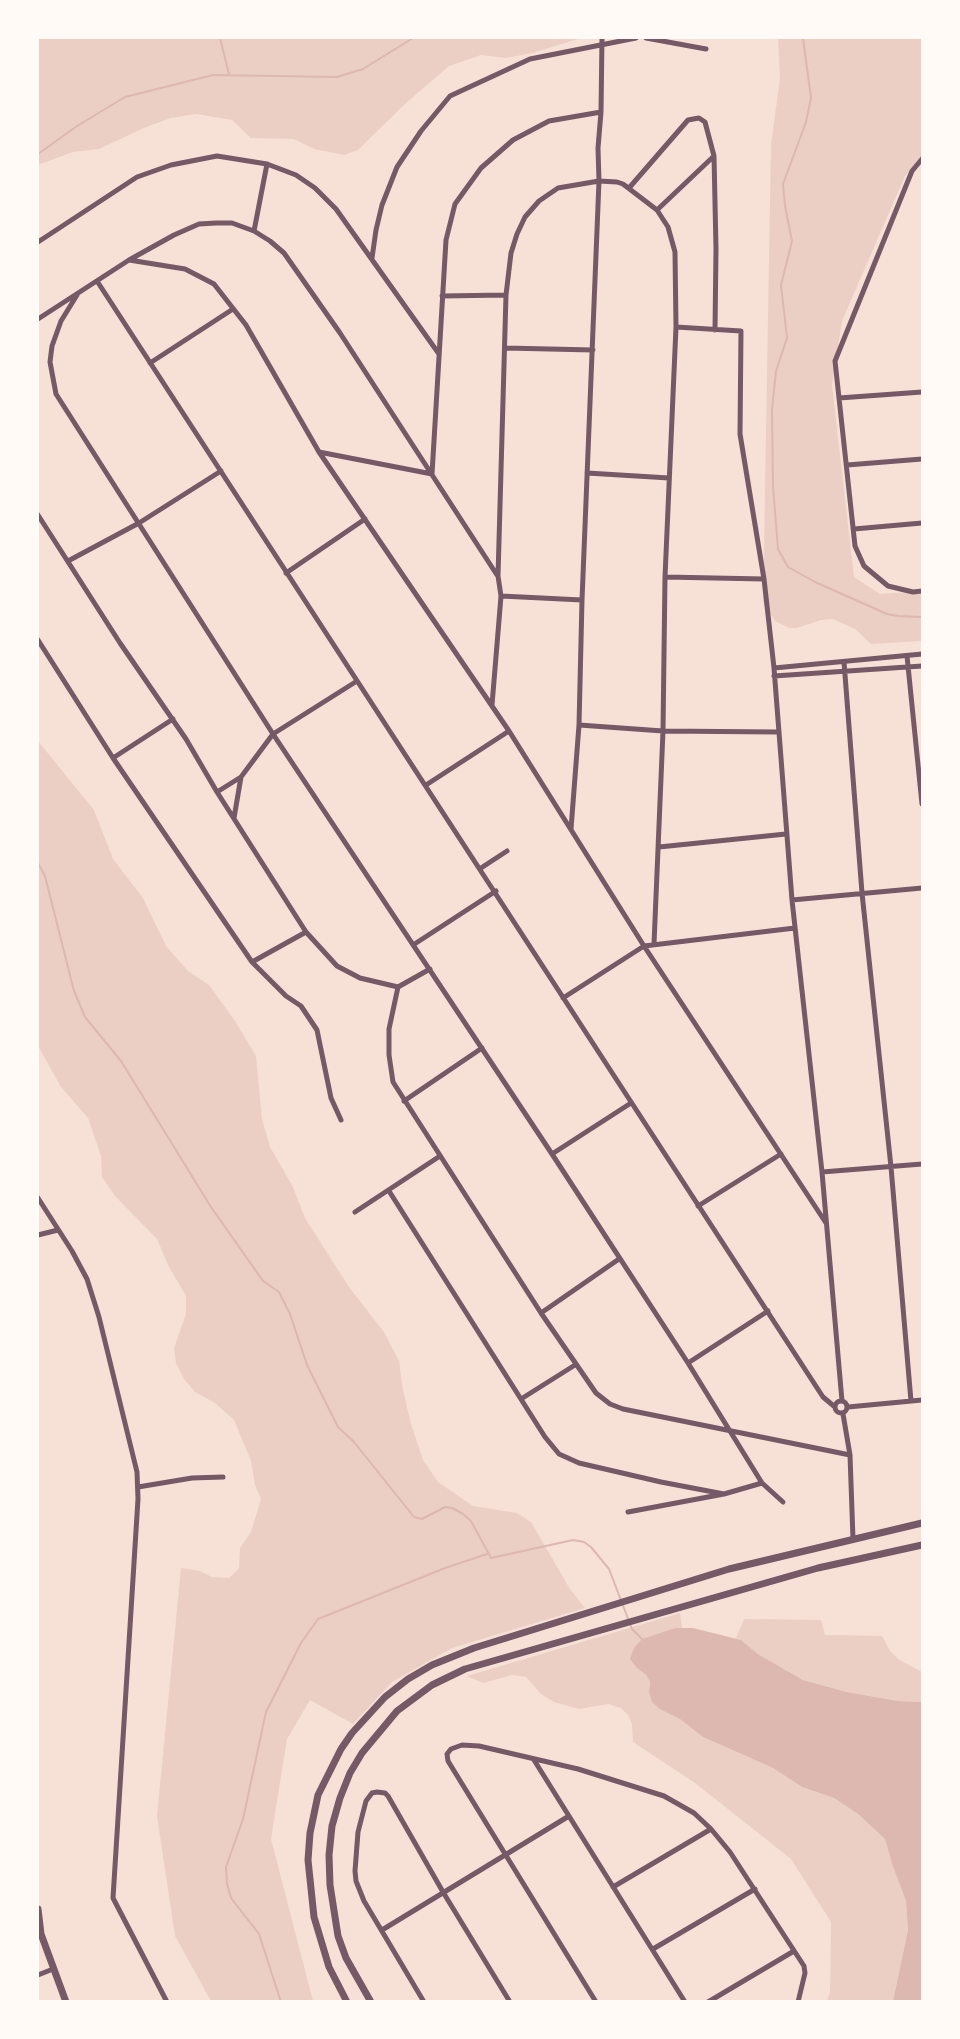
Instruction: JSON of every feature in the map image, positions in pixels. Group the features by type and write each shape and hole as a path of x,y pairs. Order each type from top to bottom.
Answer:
{"street":[{"path":"372,258 382,205 397,167 421,131 450,96 530,59 602,40 636,38"},
{"path":"646,38 706,49"},
{"path":"571,831 579,725 602,40"},
{"path":"432,474 446,240 455,204 481,168 513,140 549,121 601,112"},
{"path":"629,188 688,120 699,118 705,122 714,156 715,330"},
{"path":"38,242 137,177 171,165 217,156 267,165 296,175 315,188 336,209 440,356"},
{"path":"657,210 714,156"},
{"path":"922,159 912,171 835,361 855,546 864,566 888,586 913,592 922,591"},
{"path":"254,231 267,165"},
{"path":"492,705 501,596 498,576 506,295 511,253 525,217 539,201 558,188 599,181 617,182 629,188 657,210 668,227 675,252 676,327 665,577 663,731 654,944"},
{"path":"38,319 156,243 199,224 232,223 254,231 284,254 340,333 498,576"},
{"path":"129,260 185,269 214,284 246,325 319,452 492,705 571,831 615,896 644,946 826,1223"},
{"path":"97,281 496,891 563,998 823,1397 835,1407 838,1413 843,1414"},
{"path":"77,295 61,321 52,346 50,362 56,394 273,734 688,1363 762,1483 783,1502"},
{"path":"442,296 506,295"},
{"path":"150,363 233,309"},
{"path":"676,327 741,331 740,434 764,579 774,668 777,732 792,900 822,1172 842,1401 848,1407"},
{"path":"505,348 593,350"},
{"path":"839,398 922,392"},
{"path":"319,452 432,474"},
{"path":"847,465 922,459"},
{"path":"68,561 139,523 221,471"},
{"path":"587,473 669,478"},
{"path":"38,515 120,644 173,718 306,932 337,966 360,978 398,987 429,969"},
{"path":"286,573 365,519"},
{"path":"854,529 922,523"},
{"path":"665,577 764,579"},
{"path":"501,596 582,600"},
{"path":"38,640 113,758 252,962 286,996 301,1006 317,1030 331,1098 341,1120"},
{"path":"774,668 922,654"},
{"path":"907,656 922,804"},
{"path":"844,662 862,893 891,1167 911,1401"},
{"path":"774,676 922,666"},
{"path":"217,792 241,777 273,734 357,681"},
{"path":"113,758 173,718"},
{"path":"579,725 663,731 777,732"},
{"path":"426,785 509,731"},
{"path":"234,818 241,777"},
{"path":"659,847 786,834"},
{"path":"481,868 507,851"},
{"path":"792,900 922,888"},
{"path":"413,945 496,891"},
{"path":"563,998 644,946 795,928"},
{"path":"252,962 306,932"},
{"path":"398,987 389,1029 389,1055 393,1082 541,1313 596,1394 616,1407 850,1455"},
{"path":"404,1101 482,1048"},
{"path":"552,1154 631,1103"},
{"path":"698,1206 781,1154"},
{"path":"355,1212 440,1156"},
{"path":"822,1172 922,1164"},
{"path":"389,1191 545,1437 563,1458 661,1482 724,1494"},
{"path":"38,1197 87,1279 99,1317 136,1472 138,1487 113,1898 167,2001"},
{"path":"38,1235 58,1230"},
{"path":"541,1313 619,1259"},
{"path":"688,1363 768,1311"},
{"path":"521,1399 575,1365"},
{"path":"853,1539 850,1455 843,1414 848,1407 922,1400"},
{"path":"835,1407 837,1402 842,1401"},
{"path":"138,1487 192,1478 223,1477"},
{"path":"628,1512 724,1494 762,1483"},
{"path":"347,2001 329,1967 314,1917 308,1860 310,1833 318,1795 341,1749 385,1696 432,1665 474,1648 729,1569 922,1522"},
{"path":"371,2001 346,1958 338,1936 333,1912 329,1865 332,1826 339,1798 350,1773 397,1711 420,1692 465,1669 818,1568 922,1545"},
{"path":"596,2001 448,1761 447,1754 451,1749 470,1745 578,1769 664,1797 693,1813 711,1829 755,1889 805,1968 806,1973 798,2001"},
{"path":"534,1760 685,2001"},
{"path":"424,2001 359,1890 355,1871 358,1832 366,1801 372,1793 385,1793 388,1796 443,1892 510,2001"},
{"path":"382,1930 569,1816"},
{"path":"613,1887 711,1829"},
{"path":"653,1949 755,1889"},
{"path":"38,1909 39,1935 66,2001"},
{"path":"708,2001 794,1951"},
{"path":"38,1975 52,1969"}],"shaded area":[{"path":"38,38 581,38 533,53 506,58 481,55 449,66 406,103 358,150 344,155 314,149 294,139 251,138 232,120 196,114 171,118 99,149 73,152 38,165"},
{"path":"778,38 922,38 922,158 905,176 842,321 832,385 854,577 880,594 922,591 922,641 871,644 855,629 833,619 790,628 775,621 763,602 771,145 780,78"},
{"path":"38,741 94,810 113,859 143,898 166,946 188,971 209,985 235,1021 256,1056 262,1119 270,1147 293,1187 305,1218 349,1287 384,1332 399,1361 411,1424 423,1460 438,1482 473,1506 517,1513 531,1522 570,1589 585,1608 452,1648 392,1682 353,1724 310,1700 287,1739 271,1839 313,2001 211,2001 175,1936 157,1816 181,1568 200,1571 212,1577 229,1578 239,1568 240,1548 251,1532 261,1499 255,1485 251,1461 234,1420 215,1403 195,1392 184,1379 176,1363 174,1348 186,1314 186,1296 168,1265 157,1239 115,1196 102,1177 101,1156 88,1118 61,1087 38,1046"},
{"path":"680,1613 682,1628 675,1628 642,1639 637,1668 646,1675 650,1682 649,1692 703,1737 773,1768 802,1787 834,1798 858,1814 885,1839 906,1901 908,1930 893,2001 827,2001 830,1992 831,1922 791,1859 695,1783 633,1742 632,1724 628,1715 621,1708 608,1704 579,1709 554,1702 541,1694 526,1677 512,1675 483,1683 467,1676"},
{"path":"744,1619 821,1620 825,1635 882,1636 890,1651 898,1659 922,1672 922,1702 898,1701 847,1692 803,1680 758,1654 736,1638"},
{"path":"675,1628 693,1628 741,1640 758,1654 803,1680 847,1692 898,1701 922,1702 922,2001 893,2001 908,1930 906,1901 885,1839 858,1814 834,1798 802,1787 773,1768 703,1737 680,1719 660,1709 652,1702 649,1692 650,1682 630,1659 634,1648 642,1639"}],"waterway":[{"path":"220,38 229,74"},
{"path":"38,154 77,126 125,97 213,75 337,77 363,69 413,38"},
{"path":"803,38 811,98 806,122 783,184 792,241 781,285 787,338 776,371 772,410 773,486 778,549 788,567 815,582 887,614 922,617"},
{"path":"38,863 45,876 74,991 85,1017 121,1061 211,1207 263,1281 279,1292 290,1314 307,1365 338,1427 354,1442 414,1517 422,1519 445,1507 452,1508 471,1521 491,1558 573,1540 584,1542 609,1569 632,1629 643,1640"},
{"path":"281,2002 259,1934 231,1898 226,1867 243,1819 266,1712 301,1643 318,1619 445,1568 487,1554"}]}
